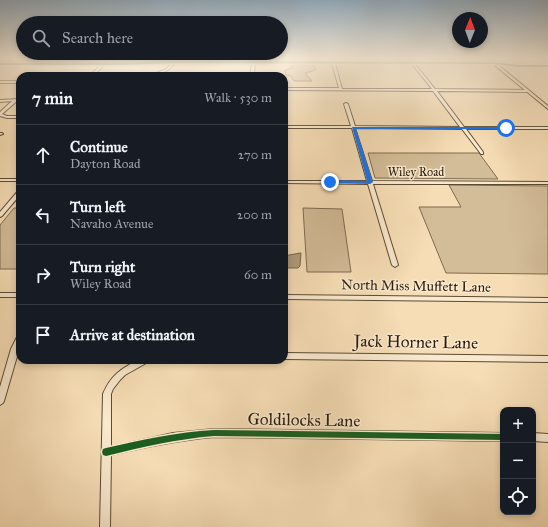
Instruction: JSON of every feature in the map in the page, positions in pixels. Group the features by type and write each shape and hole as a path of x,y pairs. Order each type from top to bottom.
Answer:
{"main road":[{"path":"518,84 548,108"}],"street":[{"path":"339,84 341,90"},
{"path":"429,84 482,153"},
{"path":"288,89 527,91"},
{"path":"0,101 16,100"},
{"path":"16,102 0,114 4,117 16,117"},
{"path":"346,104 395,265"},
{"path":"288,127 548,128"},
{"path":"0,180 16,180"},
{"name":"Wiley Road","path":"288,182 548,183"},
{"path":"0,215 16,197"},
{"path":"0,295 16,295"},
{"name":"North Miss Muffett Lane","path":"288,297 548,300"},
{"path":"0,401 16,347"},
{"name":"Jack Horner Lane","path":"288,356 548,359"},
{"path":"105,527 107,394 113,380 138,364"},
{"name":"Goldilocks Lane","path":"106,452 160,438 188,434 214,433 500,437"},
{"path":"536,437 548,438"}],"shaded area":[{"path":"368,153 479,153 498,179 375,178"},
{"path":"449,185 548,186 548,274 446,273 419,207 461,207"},
{"path":"14,208 16,208 16,269 0,269 0,225"},
{"path":"303,208 342,209 351,272 307,272"},
{"path":"301,253 300,266 298,268 288,268 288,255"}],"cycle path":[{"path":"106,452 160,440 214,433 500,437"}],"route":[{"path":"330,182 370,182 354,128 506,128"}]}
